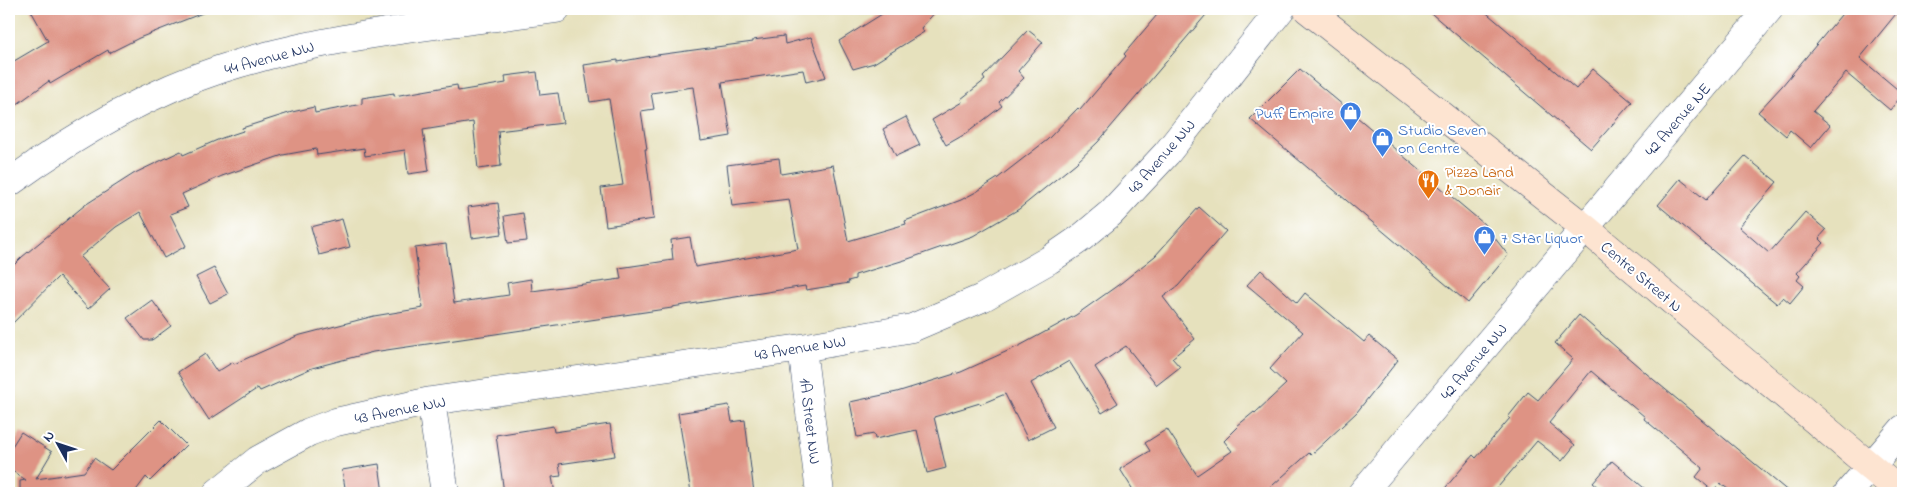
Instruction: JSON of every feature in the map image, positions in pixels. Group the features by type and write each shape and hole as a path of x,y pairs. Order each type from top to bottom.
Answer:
{"main road":[{"name":"Centre Street N","path":"1307,9 1585,228 1902,493"}],"street":[{"name":"44 Avenue NW","path":"9,183 43,158 132,106 176,86 220,70 311,45 556,9"},
{"name":"43 Avenue NW","path":"217,493 258,460 309,432 336,422 431,402 802,348 912,328 947,314 1015,280 1081,238 1111,213 1167,153 1281,9"},
{"name":"42 Avenue NE","path":"1585,228 1769,9"},
{"name":"42 Avenue NW","path":"1362,493 1585,228"},
{"name":"1A Street NW","path":"802,348 820,493"},
{"path":"431,402 445,493"},
{"path":"1848,493 1903,429"}],"building":[{"path":"30,9 210,10 139,38 109,53 108,50 50,84 49,81 9,110 9,64 48,41"},
{"path":"890,9 938,9 921,28 924,32 874,63 853,69 839,41"},
{"path":"1162,9 1211,9 1098,142 1076,163 1019,209 973,236 855,275 855,279 848,281 849,283 806,290 805,286 672,308 373,352 312,368 260,391 258,388 209,420 178,372 205,354 217,372 233,362 234,364 297,336 374,316 423,308 415,248 446,244 454,303 509,295 507,283 531,279 532,291 621,279 619,268 673,260 671,240 690,237 695,267 798,249 789,199 732,206 727,165 779,158 781,174 833,165 848,241 906,224 905,221 961,200 976,192 998,178 1047,140 1078,108 1080,110 1126,56 1124,54"},
{"path":"1426,9 1482,9 1576,89 1593,69 1632,102 1591,149"},
{"path":"1846,9 1900,9 1860,58 1903,94 1890,110 1846,73 1813,111 1830,125 1811,148 1790,130 1786,136 1758,112"},
{"path":"1028,30 1043,42 1018,71 1024,78 999,102 1002,106 967,133 946,145 932,120 962,102 961,99 985,80 983,77"},
{"path":"784,36 785,44 811,37 826,77 806,82 803,70 722,82 731,136 701,141 693,87 651,93 654,109 641,111 654,219 606,226 601,188 623,185 609,99 590,102 584,65 618,60 618,62"},
{"path":"1300,69 1484,224 1508,255 1468,303 1250,119"},
{"path":"537,72 540,95 558,93 563,123 498,131 501,166 478,169 473,122 423,130 429,171 408,174 405,150 365,156 364,148 317,155 316,149 283,155 222,176 182,194 188,207 170,214 186,246 164,258 140,212 116,227 80,257 110,289 88,309 59,276 9,327 9,270 85,205 135,173 181,151 183,155 243,131 242,128 292,112 314,107 315,113 362,104 362,98 394,93 394,96 457,85 458,91 506,83 505,76"},
{"path":"906,117 920,145 896,156 883,129"},
{"path":"1745,156 1777,182 1739,227 1769,253 1805,212 1826,230 1819,238 1824,243 1797,273 1800,276 1797,280 1804,286 1790,303 1783,297 1777,304 1658,205 1680,179 1706,200"},
{"path":"498,203 502,234 472,238 468,207"},
{"path":"1199,207 1226,231 1178,286 1163,297 1195,339 1172,358 1180,367 1157,385 1126,346 1095,367 1118,403 1102,413 1069,361 1031,383 1054,427 1028,440 1005,394 981,404 934,417 946,468 927,473 917,430 875,439 874,434 857,437 850,402 897,392 961,372 1021,345 1076,315 1155,256"},
{"path":"523,213 527,241 508,243 504,216"},
{"path":"342,219 350,247 319,255 311,227"},
{"path":"214,268 228,294 210,303 196,277"},
{"path":"1261,270 1297,303 1305,293 1364,342 1369,336 1398,360 1357,412 1311,455 1309,453 1264,493 1135,493 1120,469 1150,451 1145,443 1167,429 1197,475 1232,451 1224,441 1237,426 1255,413 1286,384 1270,369 1303,332 1247,285"},
{"path":"152,300 171,326 152,340 144,340 127,318"},
{"path":"1579,315 1790,493 1733,493 1720,483 1713,491 1696,477 1703,468 1644,419 1645,417 1591,371 1549,423 1575,445 1562,461 1537,441 1493,493 1441,493 1473,455 1476,458 1510,418 1508,417 1528,392 1538,400 1573,359 1555,343"},
{"path":"729,405 732,422 745,420 754,493 691,493 678,413"},
{"path":"161,420 186,445 150,481 146,477 134,493 20,493 20,481 26,480 9,469 9,451 21,432 52,452 36,479 84,472 94,458 111,470"},
{"path":"610,424 615,456 559,464 561,476 552,477 555,493 504,493 496,435 553,426 554,432"},
{"path":"1612,461 1650,493 1605,493 1593,483"},
{"path":"379,464 383,493 346,493 342,470"}],"place":[{"name":"Puff Empire","path":"1350,131"},
{"name":"Studio Seven on Centre","path":"1382,157"},
{"name":"Pizza Land & Donair","path":"1429,199"},
{"name":"7 Star Liquor","path":"1485,256"}]}
